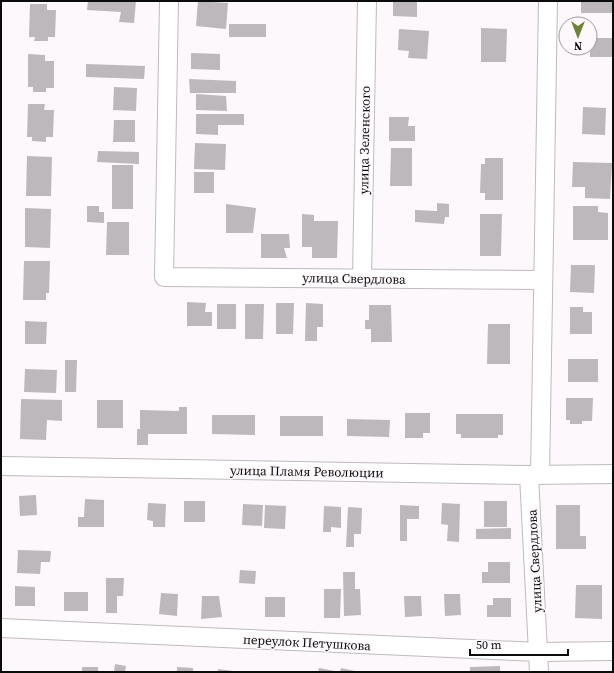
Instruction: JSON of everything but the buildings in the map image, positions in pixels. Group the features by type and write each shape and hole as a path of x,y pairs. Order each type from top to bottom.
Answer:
{"street":[{"name":"улица Свердлова","path":"169,1 164,277 543,280"},
{"name":"улица Зеленского","path":"362,278 367,1"},
{"name":"улица Свердлова","path":"539,672 535,475 543,280 548,1"},
{"name":"улица Пламя Революции","path":"1,466 535,475 613,474"},
{"name":"переулок Петушкова","path":"1,628 539,652 613,650"}]}
